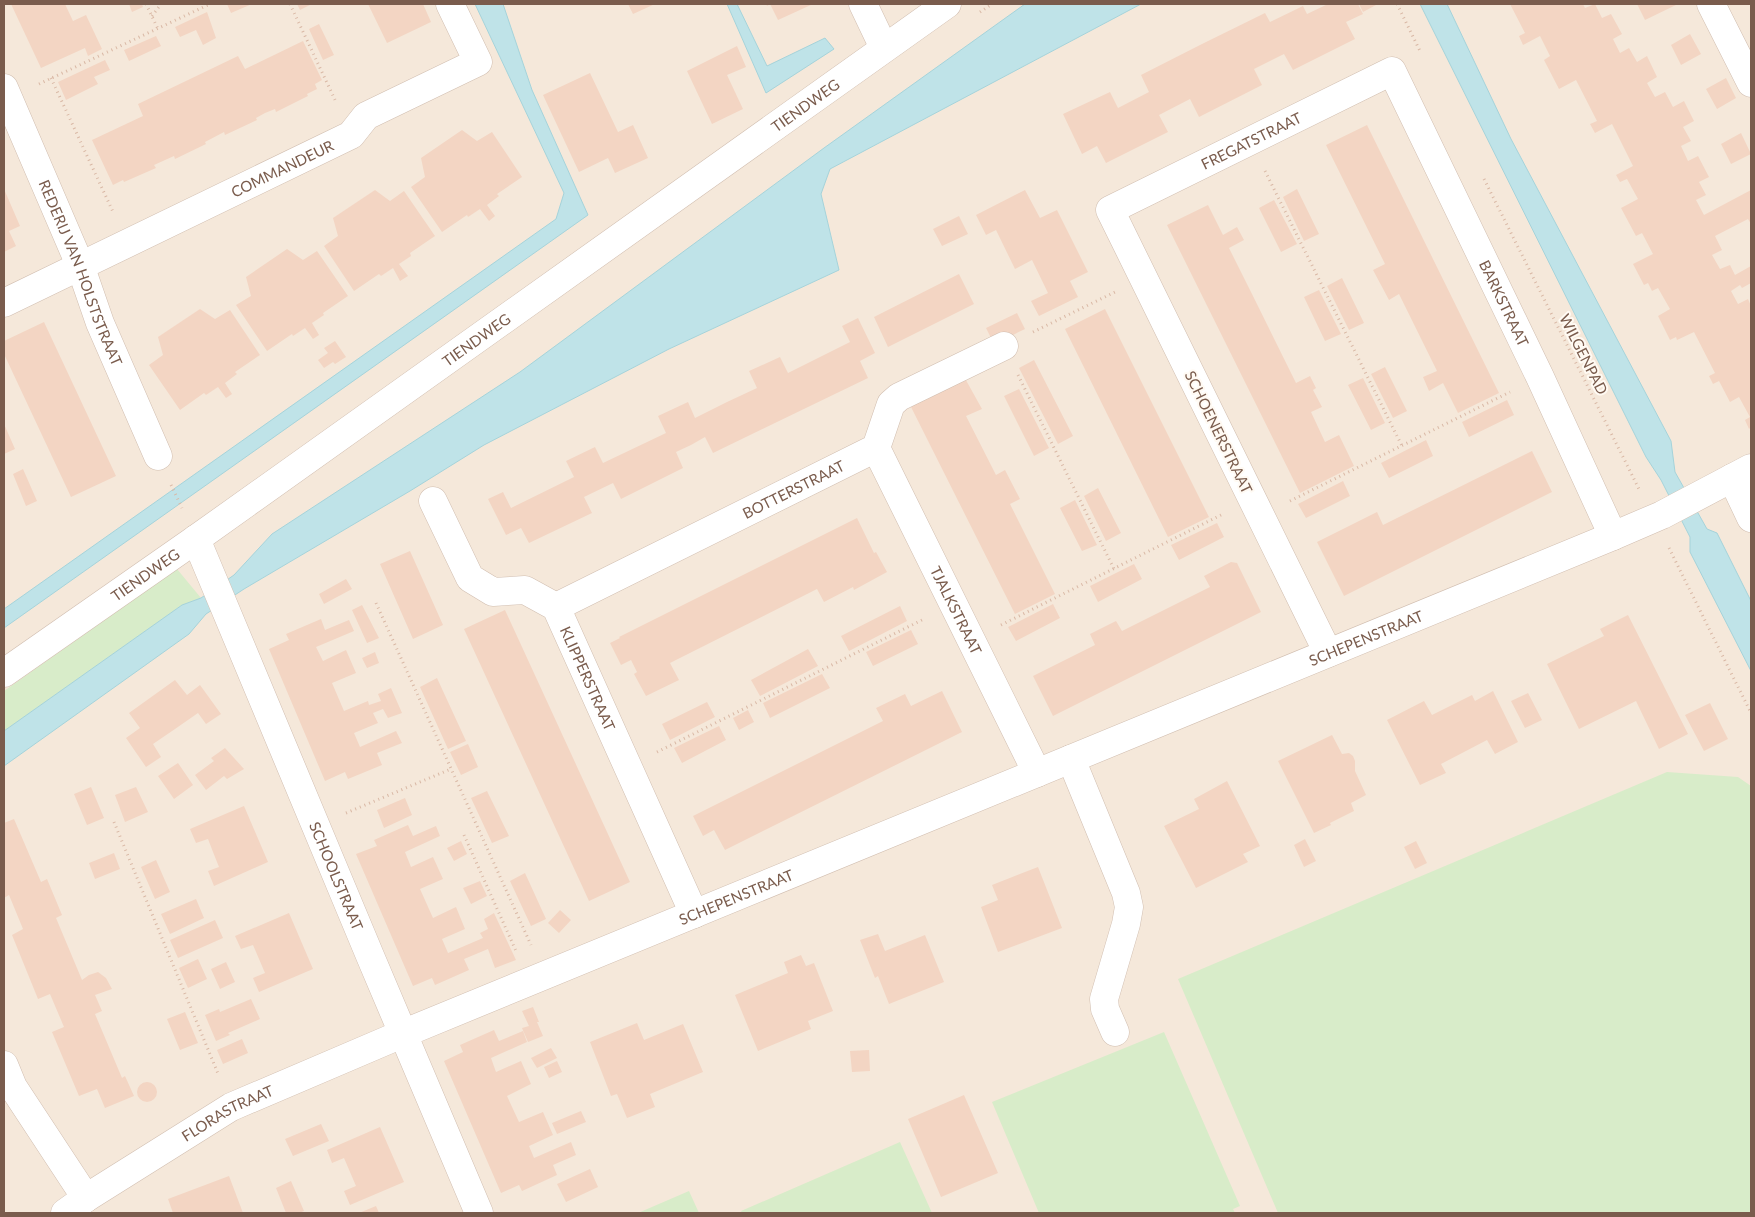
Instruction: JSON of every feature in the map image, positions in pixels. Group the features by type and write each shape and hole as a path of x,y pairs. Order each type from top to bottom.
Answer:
{"street":[{"name":"COMMANDEUR","path":"4,303 350,135 366,116 478,62 450,4"},
{"path":"863,4 884,48"},
{"name":"TIENDWEG","path":"4,673 196,539 947,4"},
{"path":"1711,4 1751,83"},
{"name":"FREGATSTRAAT","path":"1110,210 1392,71"},
{"name":"BARKSTRAAT","path":"1392,71 1540,377 1613,536"},
{"name":"REDERIJ VAN HOLSTSTRAAT","path":"6,93 80,265 100,323 163,468"},
{"name":"SCHOENERSTRAAT","path":"1110,210 1328,653"},
{"path":"876,448 891,404 898,397 1004,346"},
{"name":"TJALKSTRAAT","path":"876,448 1037,772"},
{"name":"BOTTERSTRAAT","path":"556,607 876,448"},
{"path":"1731,479 1751,518"},
{"name":"SCHEPENSTRAAT","path":"402,1034 1613,536 1658,517 1731,479"},
{"name":"KLIPPERSTRAAT","path":"433,500 470,578 493,592 525,590 556,607 694,914"},
{"name":"SCHOOLSTRAAT","path":"196,539 402,1034 479,1213"},
{"path":"1071,759 1126,892 1129,907 1126,924 1104,999 1104,1009 1115,1032"},
{"name":"FLORASTRAAT","path":"76,1206 232,1107 402,1034"},
{"path":"4,1065 13,1087 76,1206"}],"path":[{"path":"146,4 158,29"},
{"path":"152,16 161,4"},
{"path":"6,93 51,78 210,4"},
{"path":"290,4 350,135"},
{"path":"1397,4 1423,57"},
{"path":"51,78 127,242"},
{"path":"1250,142 1402,446"},
{"name":"WILGENPAD","path":"1481,173 1658,517 1751,713"},
{"path":"1114,569 1004,346 1143,278"},
{"path":"972,640 1114,569 1402,446 1540,377"},
{"path":"163,468 182,509"},
{"path":"376,603 451,769 537,978"},
{"path":"628,767 954,604"},
{"path":"316,826 451,769"},
{"path":"114,822 232,1107"},
{"path":"464,835 537,978"}],"shaded area":[{"path":"4,4 1751,4 1751,1213 4,1213"}],"green space":[{"path":"177,569 201,598 182,605 4,731 4,691"},
{"path":"1667,772 1738,777 1751,786 1751,1213 1278,1213 1178,979"},
{"path":"1164,1032 1240,1206 1233,1209 1235,1213 1039,1213 992,1102"},
{"path":"900,1142 932,1213 742,1213 741,1211"},
{"path":"689,1191 699,1213 638,1213"}],"water":[{"path":"475,4 503,4 532,90 588,215 4,628 4,609 556,219 564,193"},
{"path":"727,4 737,4 767,66 825,38 834,49 766,93"},
{"path":"1025,4 1141,4 830,169 821,194 839,270 669,349 484,445 244,589 206,614 189,634 4,766 4,731 182,605 201,598 234,575 272,534 520,372 824,148"},
{"path":"1420,4 1447,4 1511,139 1671,441 1675,472 1707,529 1717,533 1751,601 1751,671 1690,552 1690,537 1661,480 1646,457"}],"building":[{"path":"11,4 65,4 73,21 86,15 102,49 88,56 85,48 41,68"},
{"path":"129,4 142,4 143,7 132,12"},
{"path":"227,4 252,4 231,13"},
{"path":"297,4 312,4 300,10"},
{"path":"368,4 423,4 431,22 387,43"},
{"path":"628,4 655,4 633,14"},
{"path":"770,4 813,4 778,20"},
{"path":"1328,4 1358,4 1363,14 1346,22 1355,39 1293,70 1284,54 1254,69 1262,85 1199,117 1190,99 1159,115 1168,132 1106,163 1097,146 1082,154 1063,114 1110,92 1118,108 1149,92 1141,75 1265,13 1270,22 1303,6 1307,14"},
{"path":"1359,4 1375,4 1376,5 1363,12"},
{"path":"1510,4 1583,4 1585,8 1595,4 1602,18 1611,14 1622,34 1613,39 1620,53 1629,48 1637,62 1647,56 1657,77 1647,83 1655,97 1665,92 1673,107 1684,101 1694,121 1683,127 1691,141 1681,146 1688,161 1698,156 1709,177 1699,182 1706,195 1696,200 1704,215 1751,190 1751,224 1748,219 1715,236 1722,250 1712,255 1720,269 1730,265 1735,275 1751,266 1751,283 1742,288 1740,285 1731,291 1738,304 1748,299 1751,306 1751,427 1749,429 1745,420 1750,417 1739,397 1730,402 1719,381 1713,384 1709,376 1715,373 1694,332 1677,340 1676,337 1670,340 1658,316 1670,309 1658,288 1652,291 1648,283 1644,285 1633,264 1653,254 1642,233 1636,236 1621,208 1638,199 1627,179 1620,182 1616,175 1633,166 1612,124 1595,133 1590,124 1597,121 1576,80 1559,89 1544,60 1550,56 1540,36 1523,45 1519,36 1525,33"},
{"path":"1637,4 1678,4 1645,20"},
{"path":"207,12 216,38 203,45 196,30 180,37 175,27"},
{"path":"319,24 334,55 323,60 309,29"},
{"path":"1690,34 1701,54 1681,65 1671,45"},
{"path":"156,36 161,46 129,61 124,50"},
{"path":"303,41 322,80 315,84 317,89 307,94 308,96 276,112 275,109 265,113 256,118 257,120 225,135 224,132 205,142 206,144 175,159 174,156 154,165 156,168 113,185 92,140 143,116 138,104 238,56 245,69"},
{"path":"737,46 746,67 727,75 743,109 712,124 687,71"},
{"path":"105,60 110,70 94,77 98,84 66,100 58,82"},
{"path":"590,73 618,132 633,125 648,158 615,173 608,158 579,172 543,95"},
{"path":"1726,78 1736,98 1717,109 1706,89"},
{"path":"1367,125 1499,393 1458,413 1443,383 1429,391 1423,377 1437,371 1399,294 1389,300 1373,270 1385,264 1326,145"},
{"path":"462,130 477,141 492,132 522,177 497,194 499,196 487,205 495,216 489,221 480,209 468,217 467,215 442,232 411,187 425,177 421,158"},
{"path":"1741,133 1751,154 1731,164 1721,144"},
{"path":"4,189 20,226 9,231 16,246 4,252"},
{"path":"1297,189 1319,234 1304,241 1283,197"},
{"path":"375,190 390,201 404,191 435,236 410,253 411,256 399,264 408,276 400,281 393,268 381,276 379,274 354,291 324,246 338,236 333,218"},
{"path":"1025,190 1040,218 1057,210 1088,272 1070,281 1078,297 1039,316 1031,301 1048,293 1032,260 1015,269 996,230 986,235 976,215"},
{"path":"1274,200 1297,244 1281,252 1259,208"},
{"path":"1208,205 1223,235 1237,227 1244,240 1229,248 1296,383 1310,376 1316,388 1313,390 1322,407 1311,412 1325,442 1339,435 1354,466 1300,493 1167,225"},
{"path":"959,216 968,234 942,246 933,229"},
{"path":"287,249 303,260 317,251 348,296 312,323 319,335 313,339 305,328 293,336 292,334 267,351 236,305 251,296 246,277"},
{"path":"959,274 974,304 888,347 874,317"},
{"path":"1342,278 1364,323 1349,330 1327,286"},
{"path":"1319,290 1341,334 1325,341 1304,297"},
{"path":"200,309 215,319 230,310 260,355 235,372 237,374 225,383 232,394 226,398 218,387 206,395 204,393 180,410 149,365 163,355 158,337"},
{"path":"1105,309 1209,517 1168,537 1065,329"},
{"path":"1017,313 1025,329 994,344 986,328"},
{"path":"858,318 875,353 860,361 868,378 713,453 705,437 676,452 683,468 621,499 613,483 584,497 592,513 529,543 521,528 506,535 488,499 503,492 511,508 574,477 566,461 595,447 603,463 666,433 658,416 688,402 695,418 757,388 749,371 780,357 788,373 850,342 842,326"},
{"path":"44,322 116,476 71,497 4,354 4,341"},
{"path":"335,341 346,357 324,368 318,360 328,353 324,348"},
{"path":"1034,360 1073,436 1058,444 1019,368"},
{"path":"1385,367 1407,411 1393,418 1371,374"},
{"path":"962,373 982,409 966,416 996,475 1005,470 1020,499 1010,504 1055,594 1015,614 911,407"},
{"path":"1363,378 1385,423 1371,430 1348,385"},
{"path":"1019,389 1049,448 1034,456 1004,396"},
{"path":"1507,400 1514,415 1469,437 1462,422"},
{"path":"4,424 15,449 4,454"},
{"path":"1426,440 1433,456 1389,478 1381,463"},
{"path":"1532,451 1552,492 1344,596 1317,542 1377,512 1383,525"},
{"path":"23,469 37,501 26,506 13,474"},
{"path":"1343,481 1350,496 1306,518 1298,504"},
{"path":"1098,488 1121,533 1106,541 1084,496"},
{"path":"1075,500 1097,545 1082,551 1060,508"},
{"path":"857,518 874,553 876,552 887,572 854,590 853,587 824,602 817,589 670,663 679,680 646,696 634,674 637,672 631,660 621,665 610,643 619,637"},
{"path":"1217,523 1224,537 1179,560 1171,545"},
{"path":"410,551 443,625 413,639 380,564"},
{"path":"1231,562 1237,563 1261,612 1053,716 1033,676 1095,645 1090,634 1116,621 1122,631 1210,587 1204,576"},
{"path":"1134,564 1142,579 1098,602 1090,586"},
{"path":"346,579 352,589 324,604 319,594"},
{"path":"1053,604 1060,618 1016,641 1008,627"},
{"path":"362,605 379,638 367,643 352,610"},
{"path":"900,606 907,621 849,651 841,636"},
{"path":"505,610 630,882 589,901 464,629"},
{"path":"1628,615 1688,734 1659,749 1636,701 1579,729 1547,664 1604,636 1600,629"},
{"path":"321,619 325,630 349,620 354,631 316,647 323,661 346,650 356,673 332,683 344,711 368,701 369,705 381,701 378,694 391,688 402,713 388,718 383,709 373,713 378,723 354,733 360,747 396,731 402,743 377,753 382,765 348,779 345,772 325,781 269,649 289,640 286,634"},
{"path":"911,630 918,644 873,666 866,652"},
{"path":"808,649 818,666 760,696 751,680"},
{"path":"375,652 379,663 367,668 362,658"},
{"path":"822,674 830,688 770,718 763,703"},
{"path":"437,678 466,741 448,749 420,687"},
{"path":"175,680 187,695 200,685 221,714 206,724 198,713 153,744 161,757 146,767 126,738 140,728 129,713"},
{"path":"942,691 962,732 725,850 714,830 703,836 693,816 883,721 876,708 905,694 911,706"},
{"path":"1493,691 1518,742 1495,754 1487,740 1441,764 1446,773 1420,785 1387,720 1424,701 1432,715 1472,695 1475,701"},
{"path":"1528,693 1542,720 1525,728 1511,701"},
{"path":"707,702 715,717 670,740 662,724"},
{"path":"1710,703 1728,739 1704,751 1685,715"},
{"path":"748,710 754,722 739,730 733,718"},
{"path":"719,726 726,740 682,763 674,748"},
{"path":"1332,735 1342,754 1349,753 1353,756 1355,771 1366,795 1351,803 1354,811 1314,833 1278,761"},
{"path":"468,744 478,767 461,775 450,752"},
{"path":"225,748 244,769 227,779 224,776 206,790 195,775 214,761 211,758"},
{"path":"178,763 193,785 174,799 158,776"},
{"path":"1227,781 1260,846 1243,854 1248,862 1196,888 1164,826 1199,809 1194,799"},
{"path":"91,787 104,818 87,825 74,794"},
{"path":"136,787 148,812 125,822 115,795"},
{"path":"487,791 509,836 492,843 471,798"},
{"path":"405,798 412,815 384,828 377,810"},
{"path":"244,806 268,862 214,886 208,871 219,867 208,839 196,843 190,829"},
{"path":"14,819 41,882 47,879 62,915 56,918 82,980 98,972 106,978 112,989 95,995 102,1011 95,1014 122,1078 125,1076 134,1096 105,1108 97,1089 79,1096 52,1032 64,1027 50,994 38,999 12,935 23,929 9,895 4,898 4,823"},
{"path":"408,825 413,836 436,826 440,836 405,852 411,867 433,857 443,879 420,889 433,918 456,907 465,929 442,939 448,953 483,938 480,933 488,929 484,919 494,913 516,960 495,968 488,949 464,959 469,970 435,985 432,978 413,986 356,854 377,846 374,840"},
{"path":"1305,839 1316,861 1304,867 1294,845"},
{"path":"461,841 467,854 454,861 447,848"},
{"path":"1416,841 1427,863 1415,869 1404,847"},
{"path":"114,853 120,869 95,879 89,863"},
{"path":"156,860 170,892 155,899 141,867"},
{"path":"1038,867 1062,928 998,952 981,907 998,900 992,885"},
{"path":"525,873 546,919 531,926 510,881"},
{"path":"480,881 487,896 471,904 463,888"},
{"path":"196,899 204,918 170,934 161,914"},
{"path":"560,910 571,920 559,933 548,923"},
{"path":"289,913 313,969 259,992 253,978 265,973 253,945 241,949 235,936"},
{"path":"215,920 223,938 178,958 170,940"},
{"path":"878,934 885,951 925,935 944,982 889,1004 878,976 875,978 860,940"},
{"path":"801,955 806,966 814,963 833,1011 808,1021 811,1029 758,1051 735,995 788,973 784,962"},
{"path":"198,959 207,979 188,988 179,968"},
{"path":"226,962 235,982 220,989 211,969"},
{"path":"251,999 260,1019 228,1033 230,1035 216,1041 205,1015 219,1009 220,1012"},
{"path":"533,1007 543,1036 528,1042 522,1028 529,1026 522,1011"},
{"path":"185,1012 198,1043 180,1050 167,1019"},
{"path":"637,1023 644,1040 683,1024 703,1072 650,1094 655,1107 627,1118 617,1094 611,1096 590,1042"},
{"path":"494,1030 499,1041 523,1031 527,1042 491,1058 496,1072 521,1061 531,1084 507,1096 519,1122 543,1112 553,1135 529,1146 534,1158 571,1142 576,1155 553,1165 557,1175 522,1191 519,1185 501,1193 444,1061 463,1052 460,1045"},
{"path":"242,1039 248,1053 223,1064 217,1050"},
{"path":"551,1048 557,1058 537,1068 531,1058"},
{"path":"869,1050 870,1071 852,1072 850,1051"},
{"path":"557,1061 562,1072 549,1078 544,1067"},
{"path":"147,1082 154,1085 157,1092 154,1099 147,1102 140,1099 137,1092 140,1085"},
{"path":"964,1095 998,1173 941,1197 908,1119"},
{"path":"581,1111 586,1122 557,1134 552,1123"},
{"path":"321,1124 329,1141 293,1156 285,1139"},
{"path":"380,1127 404,1182 350,1205 344,1191 356,1186 344,1158 332,1163 327,1150"},
{"path":"590,1169 598,1187 566,1202 557,1184"},
{"path":"229,1176 243,1213 173,1213 168,1199"},
{"path":"291,1181 304,1211 299,1213 286,1213 276,1188"},
{"path":"376,1206 379,1213 359,1213"}]}
